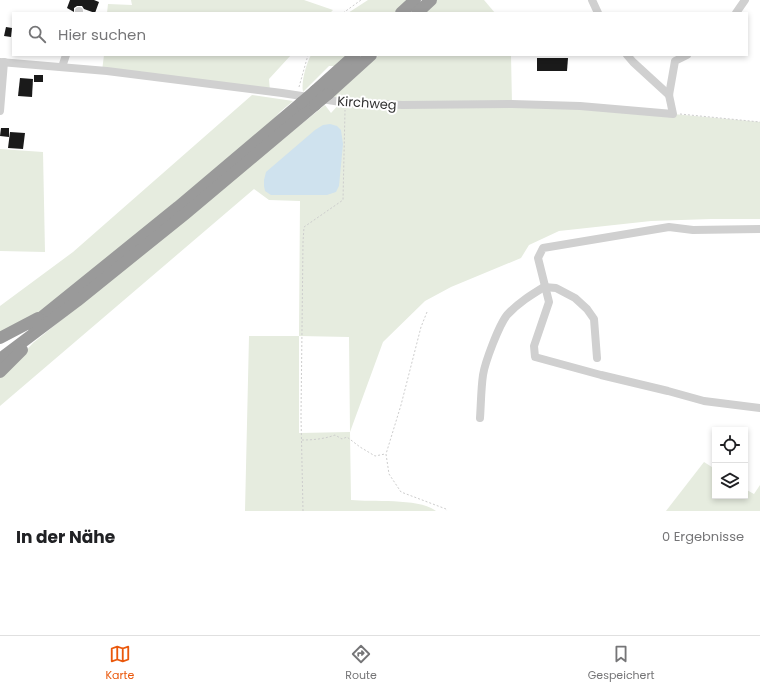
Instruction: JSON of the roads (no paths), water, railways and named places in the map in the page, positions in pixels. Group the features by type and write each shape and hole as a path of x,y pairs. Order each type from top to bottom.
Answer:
{"highway":[{"path":"402,12 415,0"},
{"path":"418,12 430,0"},
{"path":"0,351 178,207 299,99 315,91 354,56"},
{"path":"0,359 76,301 185,214 328,94 370,56"},
{"path":"0,372 30,342 76,301"},
{"path":"0,338 46,313"}],"street":[{"path":"592,0 598,12"},
{"path":"737,12 745,0"},
{"path":"62,67 66,56"},
{"path":"628,56 669,95"},
{"path":"669,95 674,61 685,56"},
{"name":"Kirchweg","path":"0,110 2,62 107,71 299,99 402,105 512,104 580,106 673,114 669,95"},
{"path":"760,229 693,230 669,228 543,248 538,258 548,302 534,346 534,357 601,375 668,390 704,401 760,408"},
{"path":"480,418 483,374 499,328 506,316 524,300 544,287 556,288 575,298 594,319 597,358"}],"water":[{"path":"330,124 337,126 341,130 343,144 339,186 336,192 327,195 271,195 265,191 264,180 266,172 315,130 323,125"}]}
